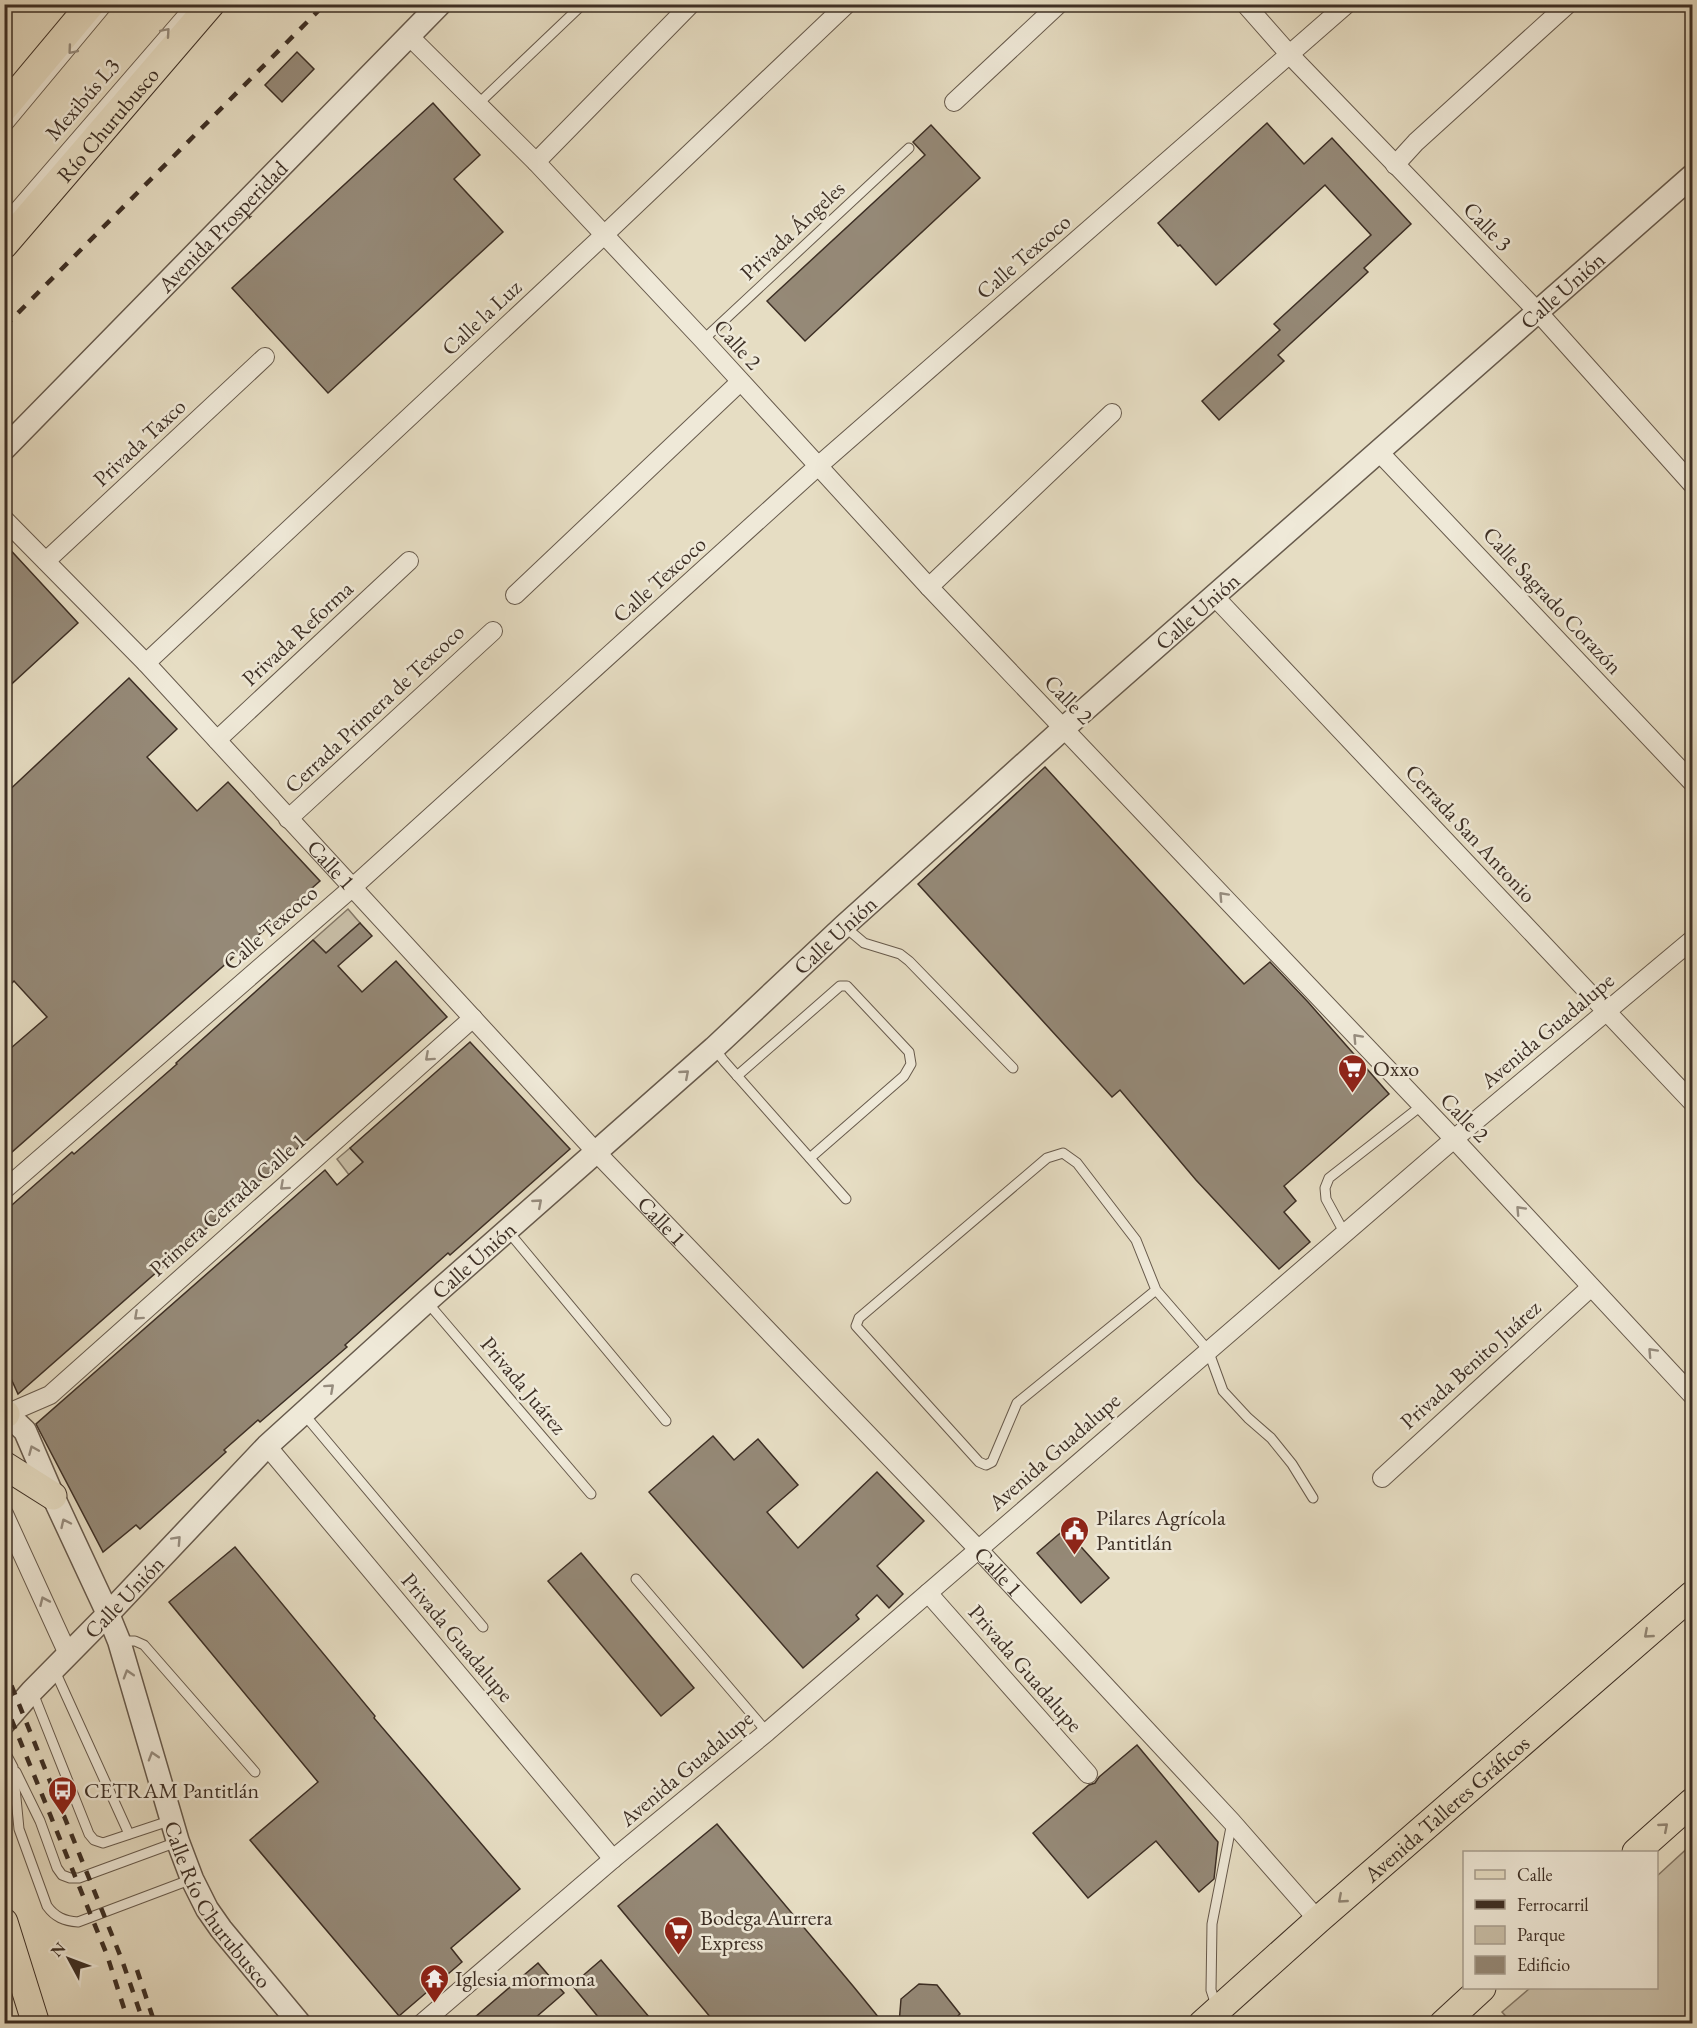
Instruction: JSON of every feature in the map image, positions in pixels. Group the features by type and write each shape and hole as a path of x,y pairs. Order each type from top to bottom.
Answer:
{"main road":[{"path":"4,108 91,4"},
{"name":"Río Churubusco","path":"4,245 211,4"},
{"path":"4,1465 53,1497"},
{"name":"Avenida Talleres Gráficos","path":"1210,2017 1318,1920 1692,1595"},
{"path":"1637,1851 1692,1802"},
{"path":"4,1922 36,2024"},
{"path":"1443,2024 1478,1991"},
{"path":"1476,2024 1472,2016 1471,2005 1478,1991"}],"street":[{"name":"Avenida Prosperidad","path":"4,449 440,4"},
{"path":"536,162 691,4"},
{"name":"Calle la Luz","path":"146,663 604,235 847,4"},
{"path":"954,102 1059,4"},
{"name":"Calle 3","path":"1245,4 1290,55 1538,312 1692,484"},
{"name":"Calle Texcoco","path":"4,1190 353,887 818,467 1347,4"},
{"path":"1395,165 1416,142 1568,4"},
{"name":"Calle 2","path":"410,37 536,162 929,587 1454,1139 1692,1395"},
{"name":"Calle Unión","path":"4,1723 267,1446 303,1413 714,1048 844,926 1064,728 1692,176"},
{"name":"Privada Taxco","path":"46,561 265,357"},
{"path":"515,595 740,382"},
{"path":"929,587 1112,414"},
{"name":"Calle Sagrado Corazón","path":"1379,452 1692,782"},
{"name":"Calle 1","path":"6,523 146,663 596,1152 978,1549 1232,1822 1318,1920"},
{"name":"Privada Reforma","path":"217,740 409,561"},
{"name":"Cerrada San Antonio","path":"1214,596 1692,1102"},
{"name":"Cerrada Primera de Texcoco","path":"288,819 493,631"},
{"name":"Avenida Guadalupe","path":"421,2024 613,1859 767,1732 1454,1139 1692,940"},
{"name":"Primera Cerrada Calle 1","path":"5,1413 50,1395 473,1018"},
{"name":"Privada Benito Juárez","path":"1382,1478 1591,1287"},
{"name":"Calle Río Churubusco","path":"5,1413 25,1431 108,1614 171,1820 192,1879 207,1909 221,1929 300,2024"},
{"name":"Privada Guadalupe","path":"267,1446 613,1859"},
{"path":"4,1514 61,1661"},
{"name":"Privada Guadalupe","path":"928,1593 1088,1774"}],"lane":[{"name":"Mexibús L3","path":"4,130 109,4"},
{"name":"Mexibús L3","path":"4,219 191,4"},
{"path":"477,105 583,4"},
{"name":"Privada Ángeles","path":"703,340 909,148"},
{"path":"844,926 864,944 900,954 909,961 1013,1068"},
{"path":"737,1076 840,986 847,986 909,1052 911,1064 904,1076 810,1158"},
{"path":"714,1048 846,1199"},
{"path":"1345,1234 1326,1199 1325,1188 1329,1178 1421,1106"},
{"path":"1156,1290 1017,1403 992,1462 986,1465 979,1462 856,1326 859,1318 1047,1158 1063,1153 1077,1163 1136,1240 1156,1290 1208,1350 1223,1391 1248,1418 1271,1437 1292,1464 1313,1498"},
{"path":"507,1230 666,1421"},
{"name":"Privada Juárez","path":"427,1301 591,1494"},
{"path":"303,1413 483,1627"},
{"path":"636,1578 767,1732"},
{"path":"118,1641 135,1641 144,1646 255,1772"},
{"path":"61,1661 129,1834"},
{"path":"32,1691 89,1834 94,1840 103,1843 171,1820"},
{"path":"4,1750 40,1821 57,1868 63,1875 79,1878 178,1842"},
{"path":"13,1767 19,1829 47,1906 53,1914 66,1921 78,1922 192,1879"},
{"path":"1210,2017 1212,1924 1232,1822"}],"green space":[{"path":"348,909 360,923 326,953 313,940"},
{"path":"350,1148 399,1201 381,1217 337,1159"},
{"path":"1692,1844 1692,2023 1512,2023 1502,2012 1529,1989 1658,1989 1658,1875"}],"building":[{"path":"297,52 314,69 282,102 265,85"},
{"path":"433,103 480,155 454,179 503,232 328,393 232,288"},
{"path":"1267,123 1304,164 1332,138 1411,224 1364,268 1368,272 1278,355 1284,361 1219,420 1202,401 1280,330 1274,324 1371,235 1325,185 1216,285 1180,245 1178,246 1158,223"},
{"path":"931,125 980,178 805,341 767,301 925,155 913,142"},
{"path":"4,543 78,623 4,691"},
{"path":"129,678 177,729 147,757 197,811 228,782 320,881 4,1159 4,1054 47,1017 14,981 4,991 4,795"},
{"path":"1045,767 1244,984 1270,962 1389,1094 1284,1186 1296,1201 1284,1212 1310,1242 1279,1269 1196,1180 1120,1090 1112,1097 918,884"},
{"path":"360,923 372,936 338,966 362,992 396,961 447,1017 18,1394 4,1363 4,1212 177,1064 313,940 326,953"},
{"path":"470,1042 570,1149 450,1255 448,1253 345,1345 347,1347 224,1450 226,1452 140,1529 136,1525 103,1552 36,1424 325,1170 337,1185 363,1162 350,1148"},
{"path":"713,1436 734,1460 758,1439 798,1485 767,1512 798,1548 877,1472 924,1521 877,1566 903,1594 889,1608 877,1595 856,1615 859,1619 803,1668 649,1492"},
{"path":"1065,1529 1109,1578 1081,1603 1037,1553"},
{"path":"235,1547 375,1716 374,1718 520,1889 451,1948 462,1962 399,2016 250,1840 318,1782 169,1602"},
{"path":"581,1553 694,1688 661,1716 548,1581"},
{"path":"1137,1745 1218,1842 1214,1879 1199,1892 1156,1841 1088,1898 1033,1833 1089,1785 1095,1783"},
{"path":"717,1824 884,2024 716,2024 618,1906"},
{"path":"601,1960 655,2024 604,2024 572,1985"},
{"path":"538,1963 564,1993 528,2024 467,2024"},
{"path":"919,1984 937,1985 960,2014 949,2024 899,2024 901,1999"}],"railway":[{"path":"4,327 325,4"},
{"path":"4,1667 122,1960 144,2024"},
{"path":"4,1701 107,1955 129,2024"},
{"path":"137,1970 155,2024"}],"place":[{"name":"Oxxo","path":"1352,1094"},
{"name":"Pilares Agrícola Pantitlán","path":"1075,1556"},
{"name":"CETRAM Pantitlán","path":"63,1816"},
{"name":"Bodega Aurrera Express","path":"679,1956"},
{"name":"Iglesia mormona","path":"434,2004"}]}
